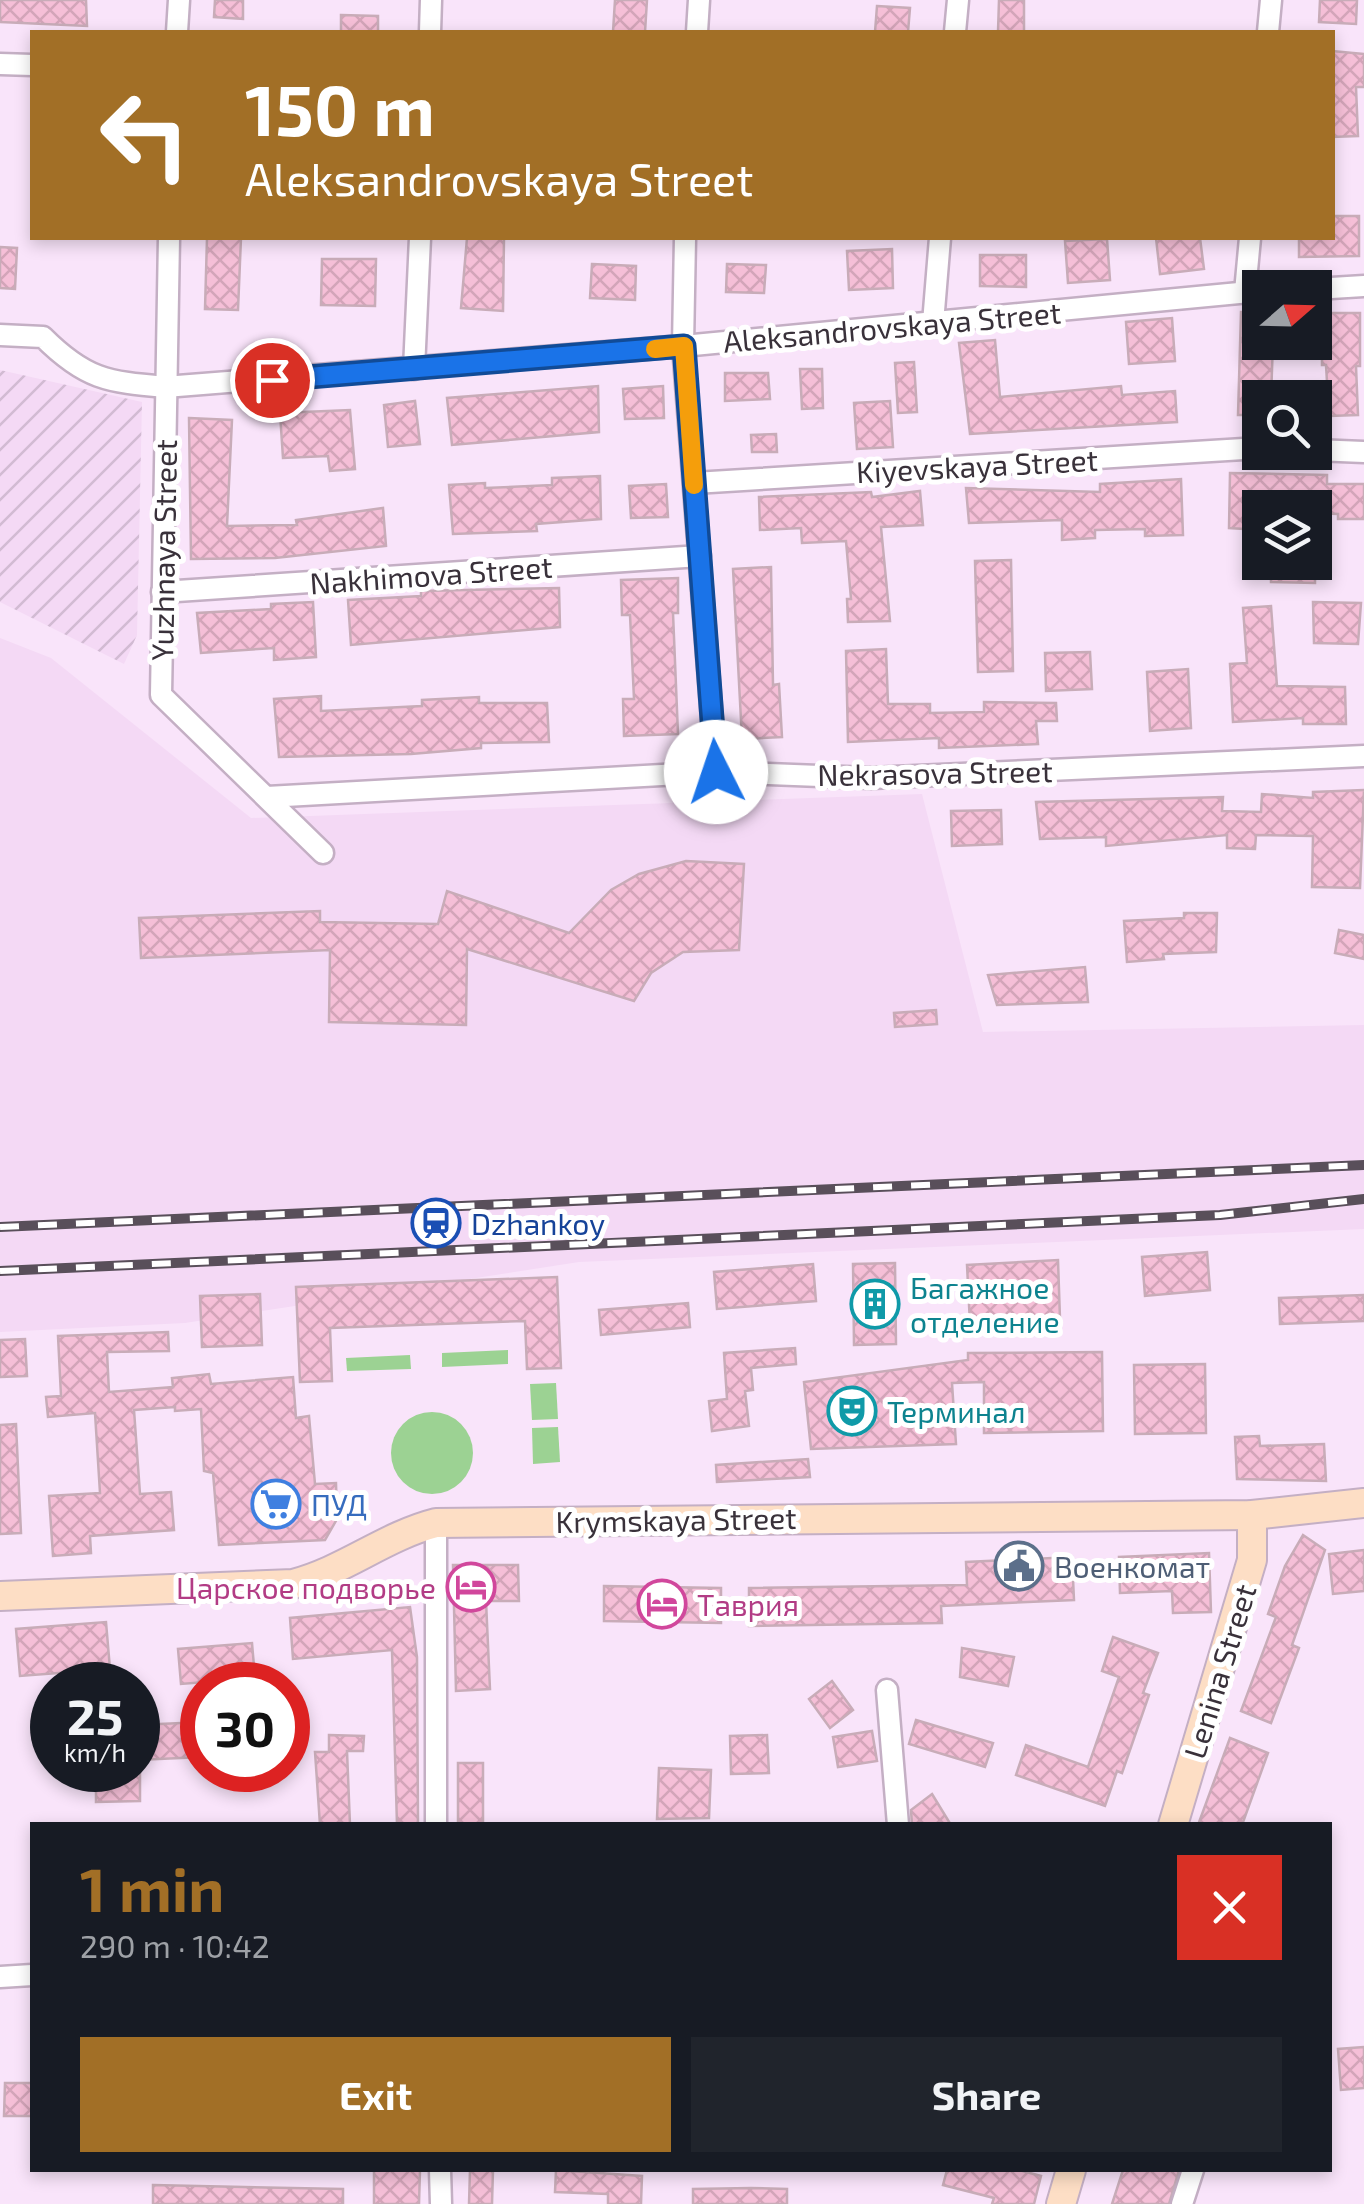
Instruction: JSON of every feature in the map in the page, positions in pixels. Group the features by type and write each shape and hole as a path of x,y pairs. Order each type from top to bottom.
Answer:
{"main road":[{"name":"Krymskaya Street","path":"0,1596 292,1584 334,1570 391,1539 436,1523 1252,1515 1364,1503"},
{"name":"Lenina Street","path":"1175,1822 1252,1560 1252,1515"},
{"path":"1060,2204 1070,2172"}],"street":[{"path":"176,30 178,0"},
{"path":"430,30 431,0"},
{"path":"698,30 699,0"},
{"path":"955,30 958,0"},
{"path":"1268,30 1271,0"},
{"path":"0,64 30,65"},
{"name":"Yuzhnaya Street","path":"170,240 160,695 323,853"},
{"path":"414,369 420,240"},
{"path":"685,240 684,346 716,772"},
{"path":"933,323 940,240"},
{"path":"1250,240 1252,270"},
{"path":"1332,287 1364,286"},
{"name":"Aleksandrovskaya Street","path":"0,334 43,337 74,368 122,383 165,387 684,346 1242,293"},
{"name":"Kiyevskaya Street","path":"694,482 1242,449"},
{"path":"1332,451 1364,452"},
{"name":"Nakhimova Street","path":"162,592 700,556"},
{"name":"Nekrasova Street","path":"266,797 716,772 871,778 1364,756"},
{"path":"436,1523 436,1822"},
{"path":"887,1690 898,1822"},
{"path":"0,1977 30,1975"},
{"path":"440,2172 441,2204"},
{"path":"1182,2204 1192,2172"}],"shaded area":[{"path":"0,370 142,402 137,635 124,664 0,602"},
{"path":"0,638 51,658 251,818 922,794 983,1032 1364,1025 1364,1229 579,1262 185,1323 0,1332"}],"green space":[{"path":"508,1350 508,1364 442,1367 442,1353"},
{"path":"410,1355 411,1369 347,1371 346,1358"},
{"path":"556,1383 558,1419 532,1420 530,1384"},
{"path":"432,1412 448,1415 461,1424 470,1437 470,1469 461,1482 448,1491 432,1494 416,1491 403,1482 394,1469 391,1453 394,1437 403,1424 416,1415"},
{"path":"558,1427 560,1462 533,1464 532,1428"}],"building":[{"path":"0,0 86,0 87,26 0,22"},
{"path":"215,0 243,0 243,19 214,17"},
{"path":"615,0 647,0 645,30 613,30"},
{"path":"999,0 1024,0 1024,30 998,30"},
{"path":"1320,0 1357,0 1356,24 1319,22"},
{"path":"877,6 910,8 908,30 875,30"},
{"path":"341,15 378,16 378,30 341,30"},
{"path":"1335,51 1364,54 1364,87 1356,87 1358,136 1335,137"},
{"path":"1335,216 1359,216 1359,256 1299,257 1299,240 1335,240"},
{"path":"207,240 241,240 238,310 205,309"},
{"path":"467,240 504,240 503,311 461,308"},
{"path":"1107,240 1110,280 1068,283 1065,241"},
{"path":"1156,240 1200,240 1204,269 1160,274"},
{"path":"0,247 17,248 15,289 0,288"},
{"path":"892,249 893,288 849,290 847,251"},
{"path":"980,255 1026,255 1026,287 980,286"},
{"path":"322,259 376,259 375,306 321,305"},
{"path":"592,264 636,266 635,300 590,298"},
{"path":"727,264 766,265 764,293 726,292"},
{"path":"1241,312 1242,360 1272,360 1272,380 1242,380 1242,415 1238,415"},
{"path":"1332,313 1360,313 1358,415 1332,416 1332,380 1327,380 1326,365 1322,365 1322,360 1332,360"},
{"path":"1172,318 1175,361 1129,364 1126,322"},
{"path":"995,340 1000,397 1121,386 1122,395 1175,391 1177,422 970,434 959,343"},
{"path":"914,362 917,412 898,413 895,363"},
{"path":"800,369 822,369 823,408 802,409"},
{"path":"725,373 768,373 770,399 725,401"},
{"path":"598,386 599,432 452,445 447,398"},
{"path":"663,386 664,418 625,419 623,389"},
{"path":"415,401 420,444 388,447 384,405"},
{"path":"890,401 893,447 857,449 854,403"},
{"path":"350,410 355,469 330,471 328,456 283,458 280,413"},
{"path":"189,418 232,420 227,526 297,525 296,520 383,508 386,546 275,558 191,559"},
{"path":"776,434 777,452 752,452 751,435"},
{"path":"1230,473 1327,475 1327,484 1364,484 1364,519 1338,519 1338,514 1332,514 1332,490 1242,490 1242,529 1229,528"},
{"path":"600,476 601,519 536,524 537,531 453,534 449,485 552,485 552,478"},
{"path":"1181,479 1183,535 1145,536 1145,529 1095,530 1095,538 1062,540 1062,520 969,523 966,488 1100,492 1100,484"},
{"path":"666,484 668,517 631,518 629,486"},
{"path":"920,491 923,525 881,527 890,621 848,622 847,599 851,599 846,541 802,543 801,528 760,530 759,497 871,492 872,497"},
{"path":"1011,560 1013,671 978,672 975,561"},
{"path":"771,567 773,685 779,684 782,737 742,739 733,569"},
{"path":"678,578 678,613 673,613 678,734 624,736 623,699 634,699 630,615 622,615 621,580"},
{"path":"1271,580 1315,580 1315,583"},
{"path":"559,588 560,627 351,645 348,600 421,596 421,591"},
{"path":"313,602 316,657 274,660 274,648 201,653 197,613 271,609 271,604"},
{"path":"1313,602 1361,603 1358,644 1314,643"},
{"path":"1271,606 1277,686 1345,687 1346,724 1303,724 1303,718 1233,722 1230,664 1247,663 1243,608"},
{"path":"886,649 888,704 930,704 930,713 984,712 984,702 1056,703 1057,721 1036,721 1038,744 939,748 939,738 848,742 846,651"},
{"path":"1090,652 1092,689 1046,691 1045,653"},
{"path":"1188,669 1191,728 1150,731 1147,672"},
{"path":"321,696 321,711 422,706 422,700 479,697 479,703 547,703 549,742 481,743 481,748 411,754 279,757 274,699"},
{"path":"1364,790 1360,888 1312,887 1313,836 1256,835 1255,849 1227,848 1227,835 1106,846 1106,837 1040,839 1036,802 1223,797 1222,811 1261,812 1262,794 1313,798 1313,792"},
{"path":"1001,810 1002,844 952,846 951,811"},
{"path":"686,861 744,864 739,950 683,952 651,973 634,1001 467,949 466,1025 329,1022 330,950 141,958 139,918 320,911 320,922 438,924 447,891 569,933 611,890 639,874"},
{"path":"1184,913 1217,913 1216,952 1163,954 1164,959 1127,962 1124,921 1184,918"},
{"path":"1339,930 1364,935 1364,959 1335,953"},
{"path":"1085,967 1088,1002 997,1005 988,975"},
{"path":"936,1010 937,1024 895,1027 894,1013"},
{"path":"1207,1252 1210,1290 1145,1296 1142,1257"},
{"path":"1058,1260 1060,1319 970,1324 967,1265"},
{"name":"Багажное отделение","path":"895,1263 896,1344 854,1345 853,1264"},
{"path":"813,1264 816,1301 717,1309 714,1272"},
{"name":"Dzhankoy","path":"557,1277 561,1368 527,1369 525,1321 330,1328 332,1381 300,1382 296,1287"},
{"path":"260,1294 262,1345 202,1347 200,1296"},
{"path":"1364,1295 1364,1321 1280,1324 1279,1298"},
{"path":"688,1303 690,1327 601,1335 599,1310"},
{"path":"168,1332 169,1351 107,1352 109,1392 173,1387 172,1378 209,1374 211,1384 293,1377 296,1418 309,1416 315,1484 336,1483 337,1519 325,1540 219,1545 213,1473 204,1471 201,1409 175,1411 175,1407 134,1410 140,1494 171,1492 174,1530 90,1536 91,1553 53,1556 49,1496 100,1493 95,1413 48,1417 46,1397 61,1396 58,1336"},
{"path":"25,1339 27,1376 0,1377 0,1340"},
{"path":"795,1348 796,1364 751,1368 753,1390 745,1391 749,1426 712,1431 709,1401 727,1399 724,1353"},
{"path":"1102,1352 1103,1431 984,1433 984,1382 952,1383 956,1444 811,1449 804,1382 968,1360 968,1353"},
{"path":"1205,1364 1206,1433 1135,1434 1134,1365"},
{"path":"16,1424 21,1533 0,1534 0,1425"},
{"path":"1259,1436 1260,1446 1324,1444 1326,1481 1237,1479 1235,1437"},
{"path":"808,1459 810,1477 717,1482 716,1465"},
{"path":"1303,1535 1325,1550 1292,1645 1299,1648 1271,1723 1241,1711 1276,1617 1268,1614 1285,1566"},
{"path":"1364,1550 1364,1591 1333,1594 1329,1554"},
{"path":"1209,1553 1211,1612 1173,1613 1172,1591 1120,1593 1119,1557"},
{"path":"1072,1557 1074,1600 941,1606 942,1623 749,1626 749,1588 967,1585 966,1562"},
{"path":"453,1565 518,1565 519,1601 486,1601 490,1689 456,1691"},
{"name":"Таврия","path":"604,1586 721,1588 721,1623 604,1621"},
{"path":"410,1607 417,1657 418,1822 397,1822 392,1650 293,1659 290,1618"},
{"path":"106,1622 109,1662 30,1662 30,1675 20,1676 16,1629"},
{"path":"1113,1637 1158,1653 1143,1693 1149,1695 1122,1773 1117,1771 1105,1806 1016,1775 1026,1745 1088,1767 1119,1677 1102,1671"},
{"path":"252,1643 254,1662 180,1662 180,1672 178,1649"},
{"path":"962,1648 1014,1657 1008,1686 960,1677"},
{"path":"832,1681 853,1710 830,1728 809,1699"},
{"path":"916,1720 993,1743 985,1767 909,1744"},
{"path":"180,1723 180,1758 160,1759 160,1724"},
{"path":"872,1731 877,1761 838,1767 833,1737"},
{"path":"329,1735 364,1736 363,1751 347,1751 350,1822 320,1822 315,1752 329,1752"},
{"path":"767,1735 769,1773 731,1774 730,1736"},
{"path":"1230,1738 1268,1753 1243,1822 1199,1822"},
{"path":"458,1763 483,1763 483,1822 458,1822"},
{"path":"659,1768 711,1770 709,1818 657,1819"},
{"path":"96,1792 140,1792 140,1801 96,1802"},
{"path":"932,1794 949,1822 912,1822 911,1810"},
{"path":"1364,2047 1364,2088 1341,2090 1338,2049"},
{"path":"5,2083 30,2083 30,2116 4,2116"},
{"path":"374,2172 420,2172 419,2204 374,2204"},
{"path":"470,2172 493,2172 492,2204 469,2204"},
{"path":"556,2172 642,2176 641,2204 608,2204 608,2194 555,2192"},
{"path":"946,2172 1026,2172 1041,2176 1034,2204 992,2204 994,2198 943,2185"},
{"path":"1122,2172 1178,2172 1169,2204 1112,2204"},
{"path":"153,2185 343,2189 343,2204 153,2204"},
{"path":"693,2189 787,2189 787,2204 693,2204"}],"railway":[{"path":"0,1227 1364,1165"},
{"path":"0,1271 1220,1215 1364,1199"}],"slow traffic":[{"path":"655,349 684,346 694,485"}],"place":[{"name":"Dzhankoy","path":"436,1223"},
{"name":"Багажное отделение","path":"875,1304"},
{"name":"Терминал","path":"852,1411"},
{"name":"ПУД","path":"276,1504"},
{"name":"Военкомат","path":"1019,1566"},
{"name":"Царское подворье","path":"471,1587"},
{"name":"Таврия","path":"662,1604"}],"route":[{"path":"272,380 684,346 716,772"}]}
